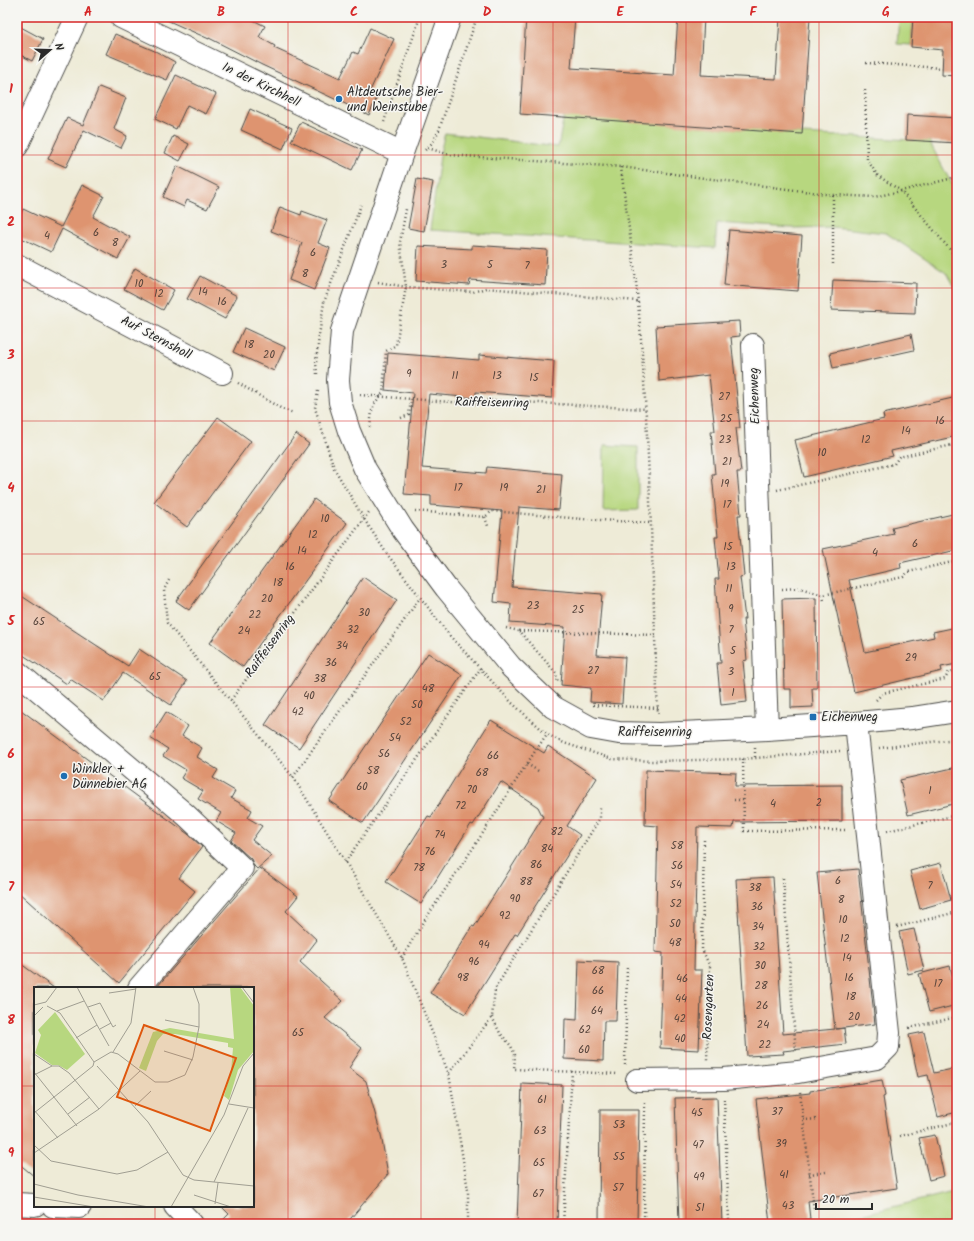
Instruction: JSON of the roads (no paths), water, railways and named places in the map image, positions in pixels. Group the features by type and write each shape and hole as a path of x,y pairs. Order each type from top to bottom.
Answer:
{"street":[{"path":"17,146 77,17"},
{"name":"In der Kirchhell","path":"121,17 377,141 412,154"},
{"name":"Raiffeisenring","path":"450,17 412,154 360,279 342,331 338,380 340,402 349,431 365,469 398,522 446,588 511,667 553,707 591,728 619,733 659,734 767,729 912,718 957,711"},
{"name":"Auf Sternsholl","path":"17,265 222,373"},
{"name":"Eichenweg","path":"753,345 767,729"},
{"path":"17,672 186,815 242,868 140,987"},
{"path":"636,1078 715,1079 798,1072 877,1058 888,1047 889,1032 856,723"},
{"path":"17,1204 34,1205"},
{"path":"176,1207 192,1224"}],"place":[{"name":"Altdeutsche Bier- und Weinstube","path":"339,99"},
{"name":"Eichenweg","path":"813,717"},
{"name":"Winkler + Dünnebier AG","path":"64,776"}]}
